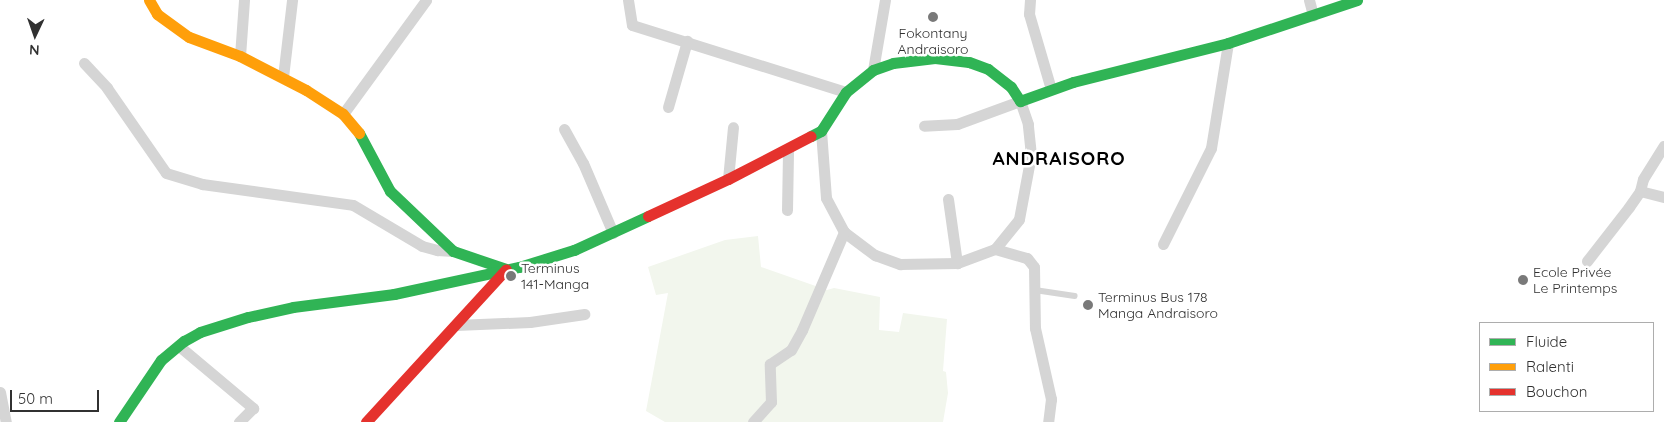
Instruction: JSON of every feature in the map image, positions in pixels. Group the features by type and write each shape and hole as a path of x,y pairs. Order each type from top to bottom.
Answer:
{"street":[{"path":"149,0 157,14 189,37 240,56 283,77 343,114 361,136 390,191 454,251"},
{"path":"240,56 244,0"},
{"path":"283,77 292,0"},
{"path":"343,114 426,0"},
{"path":"628,0 632,25 846,92"},
{"path":"873,70 885,0"},
{"path":"1030,0 1029,14 1051,89"},
{"path":"1309,0 1314,15"},
{"path":"924,126 957,124 1051,89 1154,60 1228,43 1356,0"},
{"path":"668,107 687,41"},
{"path":"1163,244 1211,148 1228,43"},
{"path":"119,422 161,360 179,346 208,329 293,307 394,294 506,269 566,253 728,179 788,150 821,131 846,92 873,70 892,63 935,58 969,62 988,69 1011,87 1020,101 1028,124 1031,155 1019,219 995,249 957,263 900,264 875,255 844,232 826,198 821,131"},
{"path":"84,63 107,88 166,173 202,184 354,205 422,246 437,250 454,251 506,269"},
{"path":"728,179 733,126"},
{"path":"564,128 583,163 613,233"},
{"path":"1587,261 1640,191 1643,178 1664,146"},
{"path":"787,210 788,150"},
{"path":"1640,191 1664,197"},
{"path":"948,199 957,263"},
{"path":"753,422 770,402 770,364 791,350 802,330 844,232"},
{"path":"995,249 1027,258 1034,267 1036,290 1035,328 1051,399 1048,422"},
{"path":"366,422 506,269"},
{"path":"456,325 530,322 584,314"},
{"path":"179,346 253,408 239,422"},
{"path":"0,392 6,422"}],"lane":[{"path":"1036,290 1075,296"}],"shaded area":[{"path":"758,236 761,267 827,290 834,288 880,297 879,330 899,332 903,313 947,319 943,371 946,372 948,393 943,422 665,422 646,411 668,293 656,295 648,267 725,240"}],"traffic: fast":[{"path":"811,136 821,131 846,92 873,70 893,63 935,58 969,62 988,69 1011,87 1020,101 1073,82 1228,43 1357,0"},
{"path":"359,133 390,191 453,251 506,269"},
{"path":"119,422 161,360 184,341 200,332 248,317 293,307 394,294 519,267 574,250 648,216"}],"traffic: slow":[{"path":"149,0 157,14 189,37 240,56 306,90 343,114 359,133"}],"traffic: jam":[{"path":"648,216 728,179 811,136"},
{"path":"366,422 506,269"}],"place":[{"name":"Fokontany Andraisoro","path":"933,17"},
{"name":"Terminus 141-Manga","path":"511,276"},
{"name":"Ecole Privée Le Printemps","path":"1523,280"},
{"name":"Terminus Bus 178 Manga Andraisoro","path":"1088,305"}],"district":[{"name":"ANDRAISORO","path":"1059,159"}]}
